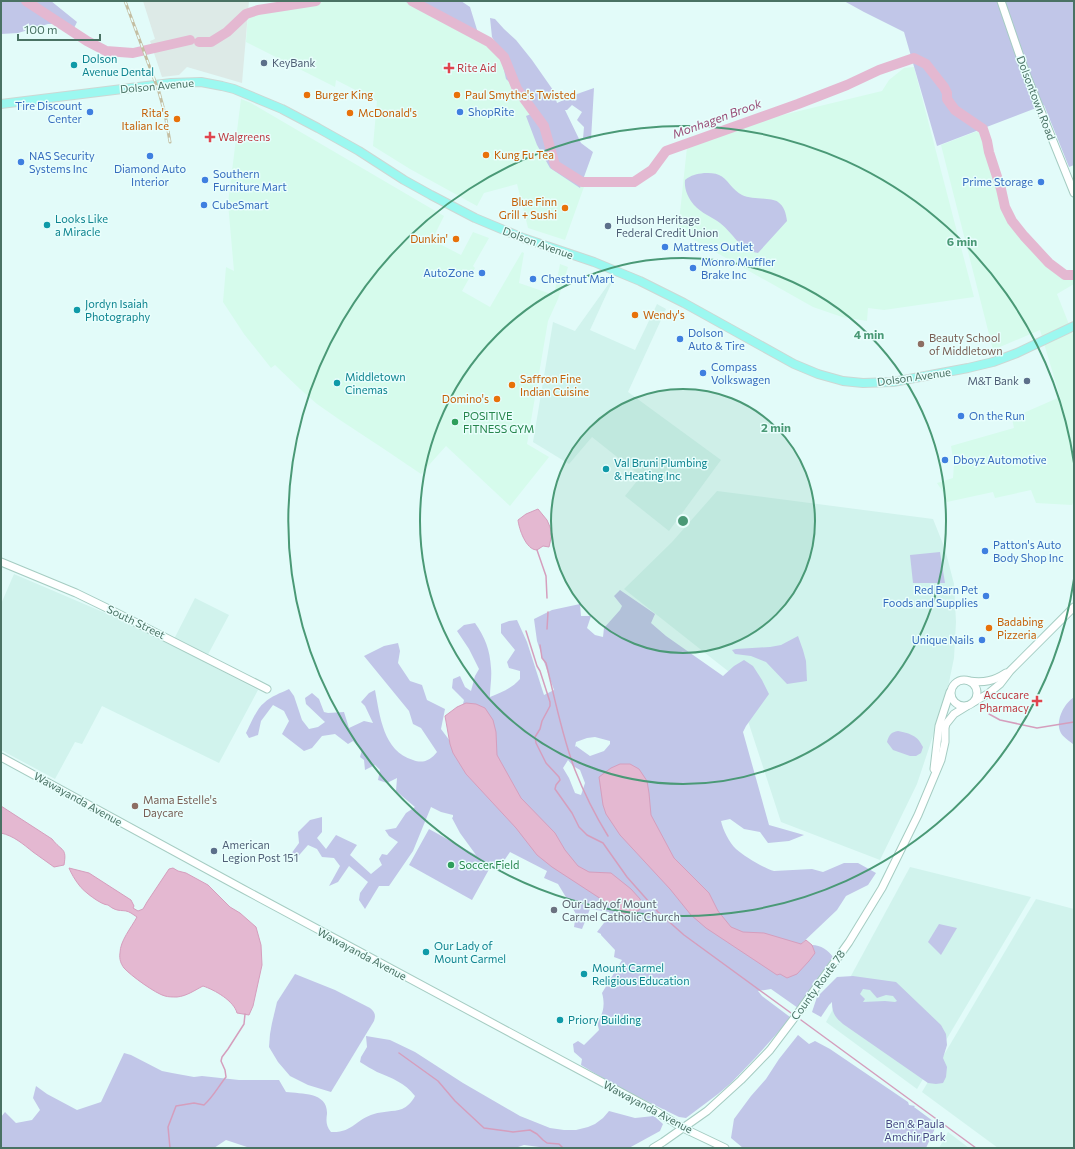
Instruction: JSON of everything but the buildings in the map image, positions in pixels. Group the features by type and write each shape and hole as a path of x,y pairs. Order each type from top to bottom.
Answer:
{"main road":[{"name":"Dolson Avenue","path":"1,104 171,83 201,82 234,89 289,113 318,128 359,151 418,188 475,218 523,238 594,262 640,281 684,303 794,364 818,374 843,381 863,383 893,382 968,368 993,362 1017,353 1074,326"}],"street":[{"name":"Dolsontown Road","path":"1001,1 1026,74 1074,193"},
{"name":"South Street","path":"1,562 113,610 267,689"},
{"path":"1010,671 992,681 984,682 963,680 956,682 951,688 950,692 955,704 963,707 967,706 989,693 1000,684 1010,671 1074,607"},
{"path":"969,681 977,690 974,702"},
{"name":"County Route 78","path":"932,781 939,726 950,692"},
{"name":"County Route 78","path":"653,1148 684,1128 706,1111 741,1080 770,1050 849,942 882,888 918,815 941,760 944,749 946,724 954,714 967,706"},
{"name":"Wawayanda Avenue","path":"1,757 248,892 652,1109 684,1128 725,1148"}],"shaded area":[{"path":"143,1 249,1 242,83 187,67 179,75 162,77 150,41 155,39"},
{"path":"331,1 411,1 491,43 505,58 519,91 545,127 556,167 585,184 565,240 528,228 517,184 484,193 477,206 410,169 373,146 377,101 336,80 335,87 246,42 248,15 260,11"},
{"path":"914,67 974,297 884,310 868,308 867,321 842,317 813,307 678,231 688,138 882,91 889,80 904,68"},
{"path":"241,99 251,103 444,216 432,240 461,255 473,232 489,238 473,266 475,268 462,291 490,307 522,252 524,253 519,283 554,295 560,264 568,267 558,299 548,321 527,444 549,457 510,506 446,446 421,474 317,404 275,365 271,368 244,334 223,302 226,267 234,271 228,203"},
{"path":"983,129 1007,212 1024,236 1049,263 1065,275 1074,276 1074,284 1057,294 1074,337 1074,500 1072,505 1036,503 1031,490 995,498 993,492 947,502 945,495 937,483 953,478 954,464 951,446 1014,428 1012,418 1060,397 1040,330 993,350 941,145"},
{"path":"610,282 612,282 590,330 635,350 657,304 666,309 628,392 721,460 669,531 625,496 641,476 592,437 569,464 533,442 553,322 575,331"},
{"path":"717,491 933,519 945,549 954,584 956,622 954,658 946,697 917,784 880,860 781,822 733,675 624,589 672,542"},
{"path":"538,509 547,520 552,534 549,547 543,546 537,550 533,549 526,543 518,520 526,514"},
{"path":"14,574 117,618 171,645 195,598 229,615 204,662 258,690 219,763 102,706 82,744 75,742 55,779 1,750 1,604"},
{"path":"466,703 476,704 485,708 493,720 496,732 497,755 521,798 555,833 565,850 578,866 589,872 611,873 631,889 640,899 643,907 641,909 629,914 624,914 552,867 537,855 516,828 466,774 453,753 445,716 457,707"},
{"path":"620,764 630,764 639,769 647,781 651,815 674,858 709,893 718,911 731,927 743,932 764,933 801,944 806,940 812,945 815,953 797,974 787,978 780,974 777,975 706,928 691,915 670,889 620,835 606,814 603,805 599,777 611,768"},
{"path":"1,806 52,839 64,852 64,865 54,867 18,841 1,833"},
{"path":"910,867 1031,897 917,1089 826,1022"},
{"path":"69,868 89,873 131,900 134,906 133,908 138,911 143,909 169,869 173,868 186,873 208,885 230,907 240,913 256,927 261,945 262,965 253,1006 249,1015 237,1013 228,1000 213,990 203,986 191,993 177,997 168,997 161,995 143,984 127,971 120,961 120,948 137,917 132,913 112,908 92,897 79,885"},
{"path":"1036,899 1074,909 1074,1148 998,1148 922,1092"},
{"path":"948,1132 969,1148 939,1148"}],"green space":[{"path":"1,1 51,1 77,22 74,28 63,24 48,24 18,33 1,34"},
{"path":"404,1 461,1 470,7 478,33 464,34 450,21"},
{"path":"844,1 1074,1 1074,165 1069,167 1044,105 937,146 904,32"},
{"path":"490,18 495,19 516,40 532,60 553,90 557,103 594,88 591,139 583,139 584,127 577,120 582,112 572,105 565,110 581,143 593,152 580,188 550,168 537,145 526,116 536,112 530,102 506,79 499,49 492,37"},
{"path":"696,174 716,174 722,177 736,191 746,197 775,200 782,206 787,221 758,253 741,245 725,227 697,208 692,202 686,190 685,180"},
{"path":"940,552 945,583 913,583 910,555"},
{"path":"620,590 655,614 651,623 666,636 723,676 734,666 744,660 753,666 769,694 743,732 769,825 804,835 789,841 768,843 760,832 744,829 730,819 721,821 727,836 736,849 754,862 774,871 812,869 823,872 844,863 858,863 876,873 868,885 846,896 837,910 798,947 815,953 812,945 818,946 827,950 833,957 798,1008 771,989 758,991 762,996 790,1017 756,1057 731,1083 686,1118 679,1117 616,1086 581,1065 582,1059 574,1052 573,1044 578,1041 584,1045 599,1030 597,1022 601,1016 603,1008 602,993 622,960 614,957 615,950 601,934 597,932 610,915 609,912 590,909 582,929 574,927 576,914 558,884 544,878 547,871 510,852 499,868 492,864 472,900 409,865 429,829 476,855 460,833 452,818 453,815 441,812 431,807 413,851 389,886 379,886 365,909 359,900 360,893 368,882 349,866 338,882 329,886 340,866 334,858 322,857 317,849 308,845 294,861 288,858 299,843 298,832 310,820 322,817 322,832 317,838 326,849 336,835 357,845 350,855 371,874 382,865 379,859 382,854 387,855 398,842 389,836 385,830 396,828 406,813 415,807 396,791 397,778 387,783 378,780 380,770 375,765 365,770 364,760 360,757 362,750 353,741 348,744 335,734 322,736 312,748 304,751 282,734 289,721 284,711 273,705 261,721 258,735 249,738 246,733 261,705 289,689 294,696 302,720 309,729 318,727 325,722 306,704 305,698 312,693 319,699 324,712 344,712 349,728 364,721 373,723 365,706 361,702 369,693 375,690 381,721 389,741 395,749 403,755 420,762 426,760 437,752 421,728 413,724 409,711 364,656 384,646 398,643 400,651 398,663 410,681 422,685 427,700 445,709 441,729 450,741 464,700 452,688 453,679 460,676 465,687 471,691 475,676 479,669 469,649 457,631 464,625 475,623 482,633 490,661 490,697 510,688 520,679 520,671 509,668 507,662 515,650 501,633 501,624 517,620 527,642 544,695 554,690 541,657 534,619 552,610 580,604 581,616 591,616 587,628 595,635 603,637 604,628 622,606 614,596","holes":["595,737 610,741 610,744 604,751 590,756 576,746 575,747 576,742","568,760 573,766 580,770 585,783 581,795 575,793 563,768"]},
{"path":"798,636 806,661 807,681 787,684 766,662 751,656 735,654 732,650 781,645"},
{"path":"1074,697 1074,745 1062,735 1059,722 1064,708"},
{"path":"898,731 916,737 923,747 921,753 916,756 910,756 893,750 887,742 891,734"},
{"path":"939,924 957,928 941,955 928,942"},
{"path":"295,974 335,990 370,1008 375,1014 374,1021 331,1092 308,1085 290,1076 278,1062 269,1047 270,1034 277,1002"},
{"path":"853,976 896,982 941,1025 946,1034 947,1045 943,1058 947,1067 946,1077 943,1083 928,1083 843,1024 834,1014 832,1002 821,1017 812,1012 817,997 837,977","holes":["863,989 870,990 877,998 886,995 893,996 897,1001 863,1002 865,999 860,994"]},
{"name":"Ben & Paula Amchir Park","path":"798,1035 809,1044 815,1041 830,1049 908,1102 909,1105 915,1106 914,1107 937,1124 926,1148 743,1148 731,1138 734,1119 766,1079 779,1059"},
{"path":"366,1036 390,1040 415,1052 463,1083 520,1116 550,1128 576,1130 588,1127 603,1118 609,1111 635,1118 654,1116 663,1124 660,1131 629,1148 547,1148 524,1145 515,1148 250,1148 226,1140 214,1148 4,1148 1,1146 1,1117 5,1112 16,1123 32,1120 40,1110 33,1098 36,1086 47,1094 77,1110 101,1102 124,1053 162,1071 194,1077 202,1076 239,1080 279,1080 286,1092 306,1094 319,1098 326,1107 328,1128 331,1132 338,1132 350,1128 368,1116 402,1109 408,1106 415,1096 398,1081 377,1072 360,1062 361,1057 367,1047"}],"waterway":[{"name":"Monhagen Brook","path":"26,1 87,41 106,51 133,53 190,40"},
{"name":"Monhagen Brook","path":"199,42 211,42 227,32 246,14 258,10 316,1"},
{"name":"Monhagen Brook","path":"412,1 489,42 504,57 517,89 544,126 555,165 582,182 634,182 652,170 666,151 798,104 847,85 879,70 914,58 926,64 944,87 947,93 947,99 955,110 983,129 1005,207 1012,221 1049,263 1065,275 1074,275"},
{"path":"537,550 546,576 547,598"},
{"path":"547,629 548,612"},
{"path":"526,631 550,702 550,706 535,737 536,743 546,763 559,777 560,780 555,789 572,813 579,827 587,835 603,843 627,877 658,912 684,935 791,1013"},
{"path":"540,645 542,658 546,663 570,757 578,779 594,812 608,836"},
{"path":"989,714 1000,720 1037,728 1074,722"},
{"path":"170,1148 168,1127 176,1106 194,1103 204,1105 213,1095 226,1077 221,1061 222,1057 244,1024 245,1014"},
{"path":"801,1020 976,1148"},
{"path":"399,1053 438,1081 455,1101 484,1128 513,1132 530,1130 547,1143 559,1144 563,1148"}],"railway":[{"path":"125,1 159,92 170,142"}],"place":[{"name":"KeyBank","path":"264,63"},
{"name":"Dolson Avenue Dental","path":"74,65"},
{"name":"Rite Aid","path":"449,68"},
{"name":"Burger King","path":"307,95"},
{"name":"Paul Smythe's Twisted","path":"457,95"},
{"name":"Tire Discount Center","path":"90,112"},
{"name":"ShopRite","path":"460,112"},
{"name":"McDonald's","path":"350,113"},
{"name":"Rita's Italian Ice","path":"177,119"},
{"name":"Walgreens","path":"210,137"},
{"name":"Kung Fu Tea","path":"486,155"},
{"name":"Diamond Auto Interior","path":"150,156"},
{"name":"NAS Security Systems Inc","path":"21,162"},
{"name":"Southern Furniture Mart","path":"205,180"},
{"name":"Prime Storage","path":"1041,182"},
{"name":"CubeSmart","path":"204,205"},
{"name":"Blue Finn Grill + Sushi","path":"565,208"},
{"name":"Looks Like a Miracle","path":"47,225"},
{"name":"Hudson Heritage Federal Credit Union","path":"608,226"},
{"name":"Dunkin'","path":"456,239"},
{"name":"Mattress Outlet","path":"665,247"},
{"name":"Monro Muffler Brake Inc","path":"693,268"},
{"name":"AutoZone","path":"482,273"},
{"name":"Chestnut Mart","path":"533,279"},
{"name":"Jordyn Isaiah Photography","path":"77,310"},
{"name":"Wendy's","path":"635,315"},
{"name":"Dolson Auto & Tire","path":"680,339"},
{"name":"Beauty School of Middletown","path":"921,344"},
{"name":"Compass Volkswagen","path":"703,373"},
{"name":"M&T Bank","path":"1027,381"},
{"name":"Middletown Cinemas","path":"337,383"},
{"name":"Saffron Fine Indian Cuisine","path":"512,385"},
{"name":"Domino's","path":"497,399"},
{"name":"On the Run","path":"961,416"},
{"name":"POSITIVE FITNESS GYM","path":"455,422"},
{"name":"Dboyz Automotive","path":"945,460"},
{"name":"Val Bruni Plumbing & Heating Inc","path":"606,469"},
{"name":"Patton's Auto Body Shop Inc","path":"985,551"},
{"name":"Red Barn Pet Foods and Supplies","path":"986,596"},
{"name":"Badabing Pizzeria","path":"989,628"},
{"name":"Unique Nails","path":"982,640"},
{"name":"Accucare Pharmacy","path":"1037,701"},
{"name":"Mama Estelle's Daycare","path":"135,806"},
{"name":"American Legion Post 151","path":"214,851"},
{"name":"Soccer Field","path":"451,865"},
{"name":"Our Lady of Mount Carmel Catholic Church","path":"554,910"},
{"name":"Our Lady of Mount Carmel","path":"426,952"},
{"name":"Mount Carmel Religious Education","path":"584,974"},
{"name":"Priory Building","path":"560,1020"}]}
